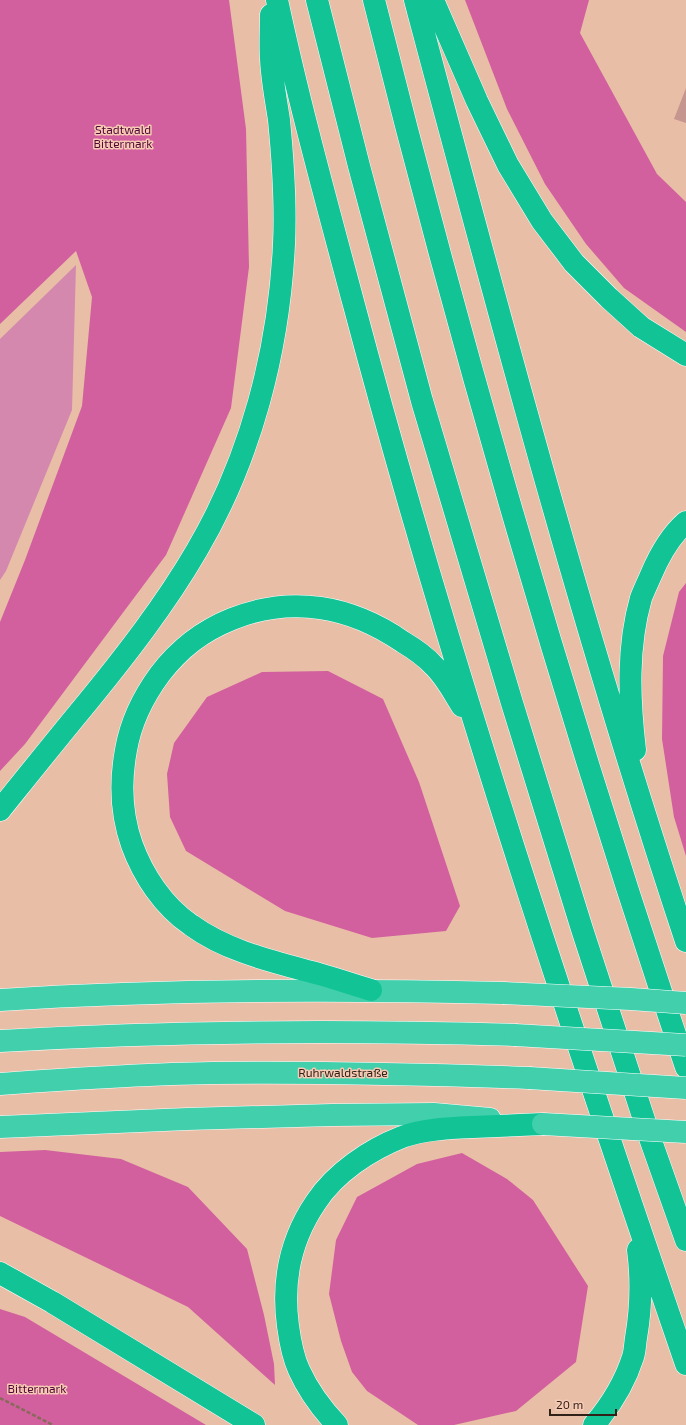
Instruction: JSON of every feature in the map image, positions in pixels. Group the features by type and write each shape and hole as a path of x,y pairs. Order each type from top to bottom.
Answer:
{"highway":[{"path":"0,810 124,657 174,588 198,550 218,513 247,441 260,400 272,343 280,294 284,243 284,193 279,123 271,61 270,0"},
{"path":"277,0 291,65 381,405 451,644 540,932 686,1364"},
{"path":"318,0 359,166 422,401 512,703 582,929 651,1141 686,1240"},
{"path":"374,0 409,140 476,385 555,659 634,910 686,1067"},
{"path":"415,0 534,440 600,669 652,840 686,941"},
{"path":"433,0 477,101 508,165 542,221 574,263 609,298 641,327 686,355"},
{"path":"652,840 640,783 632,726 630,687 632,638 642,597 658,557 679,528 686,522"},
{"path":"371,990 246,953 216,940 190,925 170,907 152,885 138,860 127,830 122,799 122,767 128,738 137,711 151,687 169,663 192,641 217,625 246,614 275,607 305,606 333,610 360,618 388,631 434,665 462,707 489,768"},
{"path":"0,1000 62,996 201,991 371,990 631,999 686,1003"},
{"path":"0,1042 68,1037 206,1033 333,1032 516,1035 686,1045"},
{"name":"Ruhrwaldstraße","path":"0,1084 70,1079 210,1073 337,1072 529,1078 686,1088"},
{"path":"0,1127 186,1118 434,1114 543,1124 686,1132"},
{"path":"337,1425 315,1398 299,1370 290,1341 286,1312 286,1281 292,1253 302,1226 316,1201 333,1182 354,1164 379,1147 404,1137 436,1129 543,1124"},
{"path":"594,1425 620,1388 634,1356 639,1321 641,1285 640,1261 627,1190"},
{"path":"0,1273 52,1302 254,1425"}],"path":[{"path":"0,1398 53,1425"}],"shaded area":[{"path":"76,265 72,410 6,571 0,580 0,339"}],"green space":[{"name":"Stadtwald Bittermark","path":"0,0 229,0 246,129 249,267 231,408 166,555 25,744 0,771 0,622 25,560 82,406 92,297 76,251 0,324"},
{"path":"465,0 589,0 580,33 657,174 686,202 686,332 624,288 586,244 545,184 507,109"},
{"path":"686,583 686,856 674,817 662,739 663,656 679,592"},
{"path":"328,671 383,699 419,782 460,906 446,931 372,938 285,911 186,851 170,817 167,774 174,743 207,697 262,672"},
{"path":"45,1150 121,1159 188,1187 247,1249 264,1315 274,1364 275,1385 188,1307 0,1216 0,1152"},
{"path":"462,1153 507,1179 533,1200 588,1286 576,1362 516,1411 454,1425 418,1425 367,1391 352,1372 341,1341 329,1294 336,1240 357,1197 417,1164"},
{"name":"Bittermark","path":"0,1309 25,1317 206,1425 0,1425"}],"building":[{"path":"686,88 686,123 674,119"}]}
